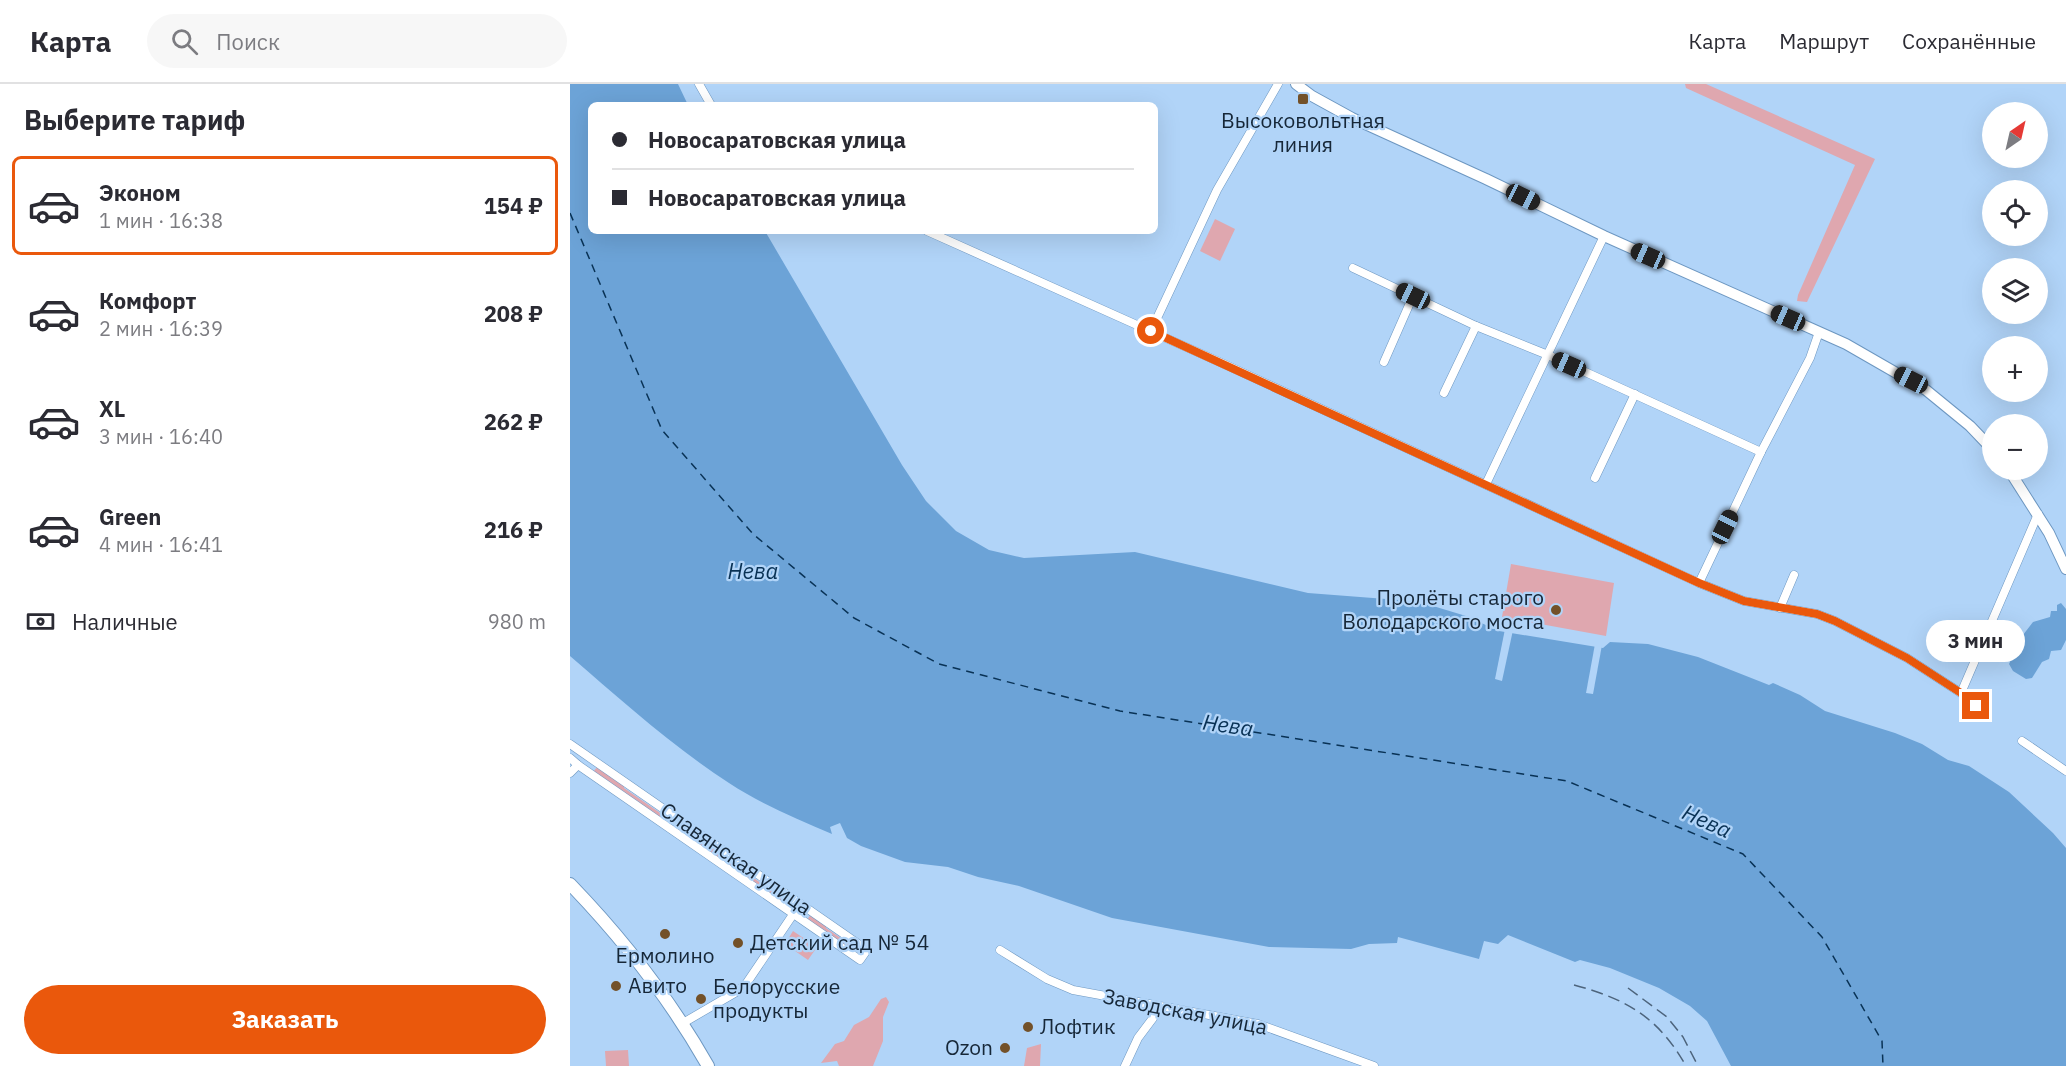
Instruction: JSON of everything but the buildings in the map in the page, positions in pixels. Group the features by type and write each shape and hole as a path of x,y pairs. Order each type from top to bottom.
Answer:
{"main road":[{"path":"1296,84 1312,96 1352,118 1604,236 1846,344 1911,380 1955,413 1982,439"},
{"path":"2016,480 2058,549 2066,569"},
{"path":"570,884 615,933 652,980 683,1023 708,1066"}],"street":[{"path":"699,84 709,102"},
{"path":"1151,331 1217,190 1278,84"},
{"path":"934,234 1151,331 1699,583 1744,601 1817,614 1835,621 1907,658 1961,693 1976,706"},
{"path":"1486,484 1604,236"},
{"path":"1353,268 1476,326 1548,355 1761,452"},
{"path":"1383,362 1413,296"},
{"path":"1444,393 1476,326"},
{"path":"1699,583 1761,452 1809,358 1819,332"},
{"path":"1595,478 1635,394"},
{"path":"1961,693 2038,514"},
{"path":"1780,608 1794,575"},
{"path":"2022,741 2066,771"},
{"name":"Славянская улица","path":"570,744 867,950 860,960 570,758"},
{"path":"570,773 578,765"},
{"path":"677,833 684,823"},
{"path":"683,1023 738,992 746,984 794,914"},
{"name":"Заводская улица","path":"1000,950 1047,979 1073,990 1258,1024 1374,1066"},
{"path":"1125,1066 1138,1038 1153,1018 1156,1006"}],"shaded area":[{"path":"1685,84 1706,84 1875,159 1807,302 1797,301 1798,295 1855,165 1686,88"},
{"path":"1215,219 1235,229 1220,261 1200,251"},
{"path":"1511,564 1614,583 1606,636 1502,617"},
{"path":"598,766 624,788 666,817 663,820 593,772"},
{"path":"688,831 714,847 715,851 805,914 803,917 686,837"},
{"path":"811,914 826,928 859,948 858,952 855,953 807,920"},
{"path":"793,931 817,947 808,960 785,944"},
{"path":"886,997 889,1002 883,1017 883,1041 873,1066 839,1066 837,1061 821,1063 835,1044 844,1041 854,1025 869,1017 881,999"},
{"path":"1041,1044 1040,1066 1024,1066 1027,1048"},
{"path":"628,1050 629,1066 606,1066 605,1051"}],"water":[{"name":"Нева","path":"570,84 678,84 687,102 588,102 588,234 767,234 902,465 926,501 956,531 989,550 1024,558 1135,552 1308,593 1399,600 1433,606 1466,616 1499,631 1603,648 1610,642 1648,644 1698,657 1769,685 1773,683 1800,695 1825,711 1895,733 1922,744 1948,760 1969,766 2009,792 2066,848 2066,1066 1731,1066 1707,1021 1690,1006 1659,988 1610,968 1580,960 1575,962 1508,935 1498,944 1484,941 1479,959 1398,937 1397,943 1369,944 1351,949 1269,947 1112,918 1019,886 978,877 948,867 905,862 861,846 847,838 840,823 830,827 832,834 741,791 667,738 570,656"},
{"path":"2061,603 2066,609 2066,640 2061,650 2051,651 2049,659 2042,662 2032,678 2026,679 2013,671 2009,664 2023,635 2033,622 2050,617 2051,611 2057,611 2057,605"}],"pier":[{"path":"1505,629 1513,630 1502,681 1495,679"},
{"path":"1595,644 1602,645 1593,694 1586,693"}],"ferry route":[{"path":"570,213 662,430 753,534 854,618 939,664 1120,711 1567,781 1743,854 1822,937 1882,1041 1883,1066"}],"railway":[{"path":"1574,985 1610,997 1640,1013 1665,1035 1686,1066"},
{"path":"1628,988 1667,1017 1683,1037 1698,1066"}],"place":[{"name":"Высоковольтная линия","path":"1303,99"},
{"name":"Пролёты старого Володарского моста","path":"1556,610"},
{"name":"Ермолино","path":"665,934"},
{"name":"Детский сад № 54","path":"738,943"},
{"name":"Авито","path":"616,986"},
{"name":"Белорусские продукты","path":"701,999"},
{"name":"Лофтик","path":"1028,1027"},
{"name":"Ozon","path":"1005,1048"}],"route":[{"path":"1151,331 1699,583 1744,601 1817,614 1835,621 1907,658 1961,693 1976,706"}]}
